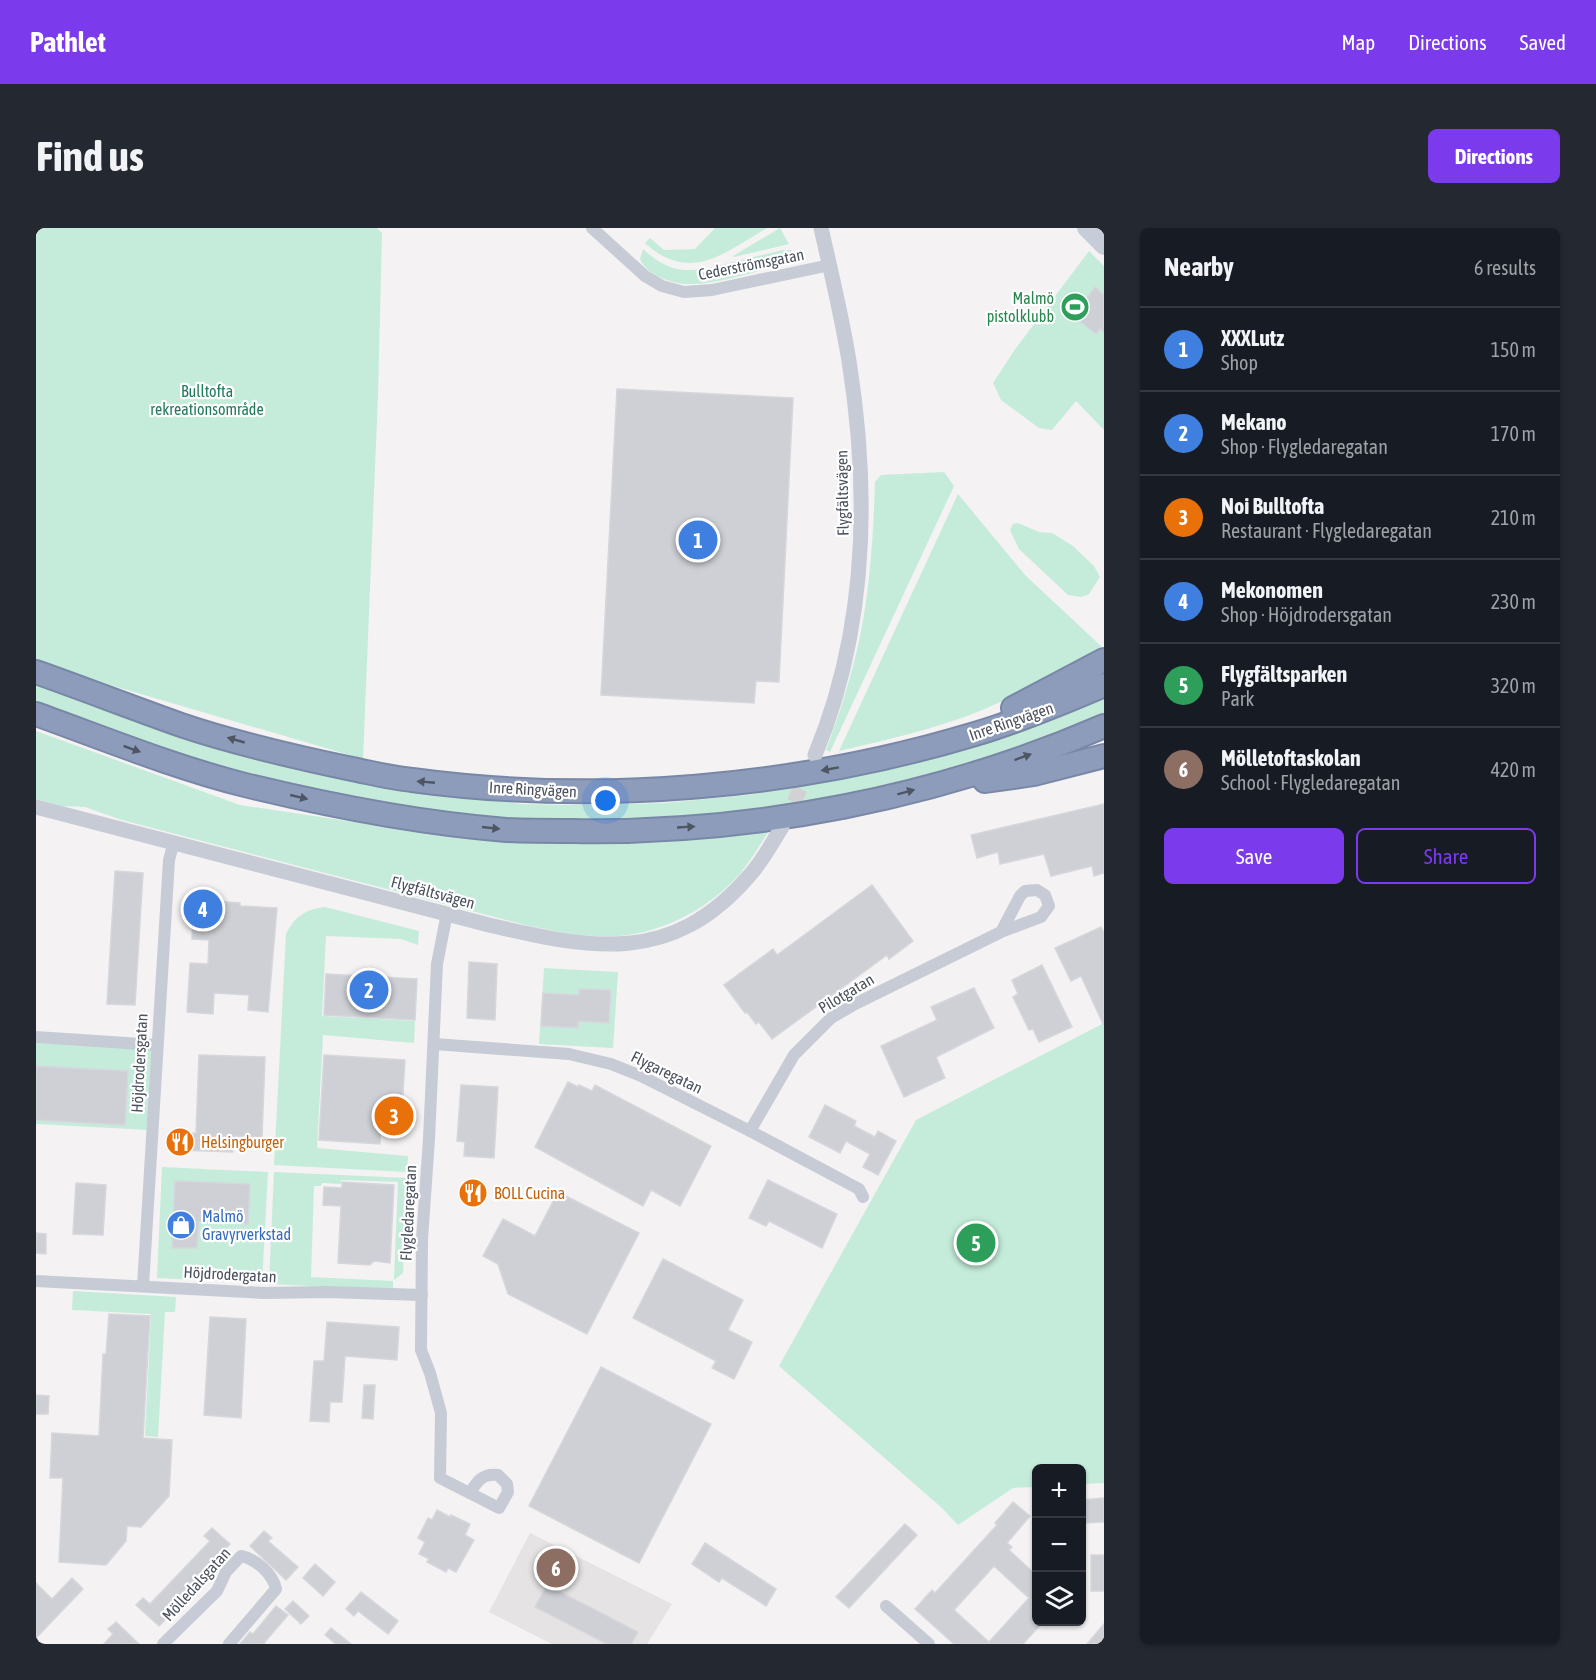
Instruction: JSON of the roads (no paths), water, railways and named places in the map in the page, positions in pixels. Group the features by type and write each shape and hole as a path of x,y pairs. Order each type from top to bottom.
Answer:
{"highway":[{"path":"887,758 907,744 969,725 1012,708 1104,660"},
{"name":"Inre Ringvägen","path":"36,672 184,726 299,758 411,780 535,790 589,791 690,787 793,775 887,758 978,734 1048,709 1104,685"},
{"path":"36,714 158,758 253,787 333,805 420,821 508,830 612,832 715,826 828,809 889,796 980,772 1104,726"},
{"path":"36,719 77,729"},
{"path":"947,780 983,782 1034,774 1104,756"}],"main road":[{"path":"1086,228 1104,246"}],"street":[{"name":"Cederströmsgatan","path":"592,228 645,276 662,286 684,292 712,290 830,266"},
{"name":"Flygfältsvägen","path":"816,754 849,648 862,536 862,470 849,360 821,228"},
{"name":"Flygfältsvägen","path":"36,807 556,941 592,945 624,945 653,940 687,927 725,902 751,875 782,827"},
{"name":"Höjdrodersgatan","path":"143,1286 156,1045 169,860 174,842"},
{"name":"Flygledaregatan","path":"447,913 437,964 422,1239 421,1350 441,1413 440,1478 470,1493"},
{"name":"Pilotgatan","path":"750,1131 794,1055 831,1018 1001,932"},
{"path":"36,1037 156,1045"},
{"name":"Flygaregatan","path":"434,1044 569,1054 597,1060 641,1076 750,1131 859,1189 863,1197"},
{"name":"Höjdrodergatan","path":"36,1281 264,1293 422,1295"},
{"name":"Mölledalsgatan","path":"163,1644 217,1591 226,1572 241,1556 251,1558 274,1580 276,1589 229,1644"},
{"path":"886,1606 928,1644"}],"tunnel":[{"path":"784,823 811,766"}],"place":[{"name":"Malmö pistolklubb","path":"1075,307"},
{"name":"XXXLutz","path":"698,540"},
{"name":"Mekonomen","path":"203,909"},
{"name":"Mekano","path":"369,990"},
{"name":"Noi Bulltofta","path":"394,1116"},
{"name":"Helsingburger","path":"180,1142"},
{"name":"BOLL Cucina","path":"473,1193"},
{"name":"Malmö Gravyrverkstad","path":"181,1225"},
{"name":"Flygfältsparken","path":"976,1243"},
{"name":"Mölletoftaskolan","path":"556,1568"}],"park label":[{"name":"Bulltofta rekreationsområde","path":"207,400"}]}
